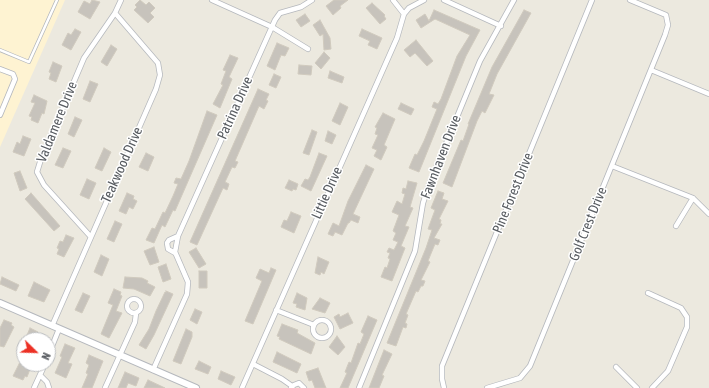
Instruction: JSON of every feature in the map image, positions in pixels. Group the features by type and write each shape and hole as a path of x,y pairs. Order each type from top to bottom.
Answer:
{"street":[{"name":"Valdamere Drive","path":"91,237 44,185 37,172 41,159 84,58 115,13 121,0"},
{"path":"212,0 272,27 308,49"},
{"name":"Patrina Drive","path":"153,370 187,294 188,282 175,253 178,236 272,27 280,13 301,8 312,0"},
{"path":"393,0 404,14 409,8 424,0"},
{"path":"444,0 501,26"},
{"name":"Fawnhaven Drive","path":"359,388 415,251 423,203 429,185 480,61 501,26 514,0"},
{"name":"Pine Forest Drive","path":"444,388 442,366 592,0"},
{"name":"Golf Crest Drive","path":"487,388 520,378 530,366 665,35 668,25 666,15 630,0"},
{"name":"Teakwood Drive","path":"52,326 160,75 158,63 115,13"},
{"name":"Littie Drive","path":"242,388 397,38 404,14"},
{"path":"0,76 1,69 13,74 15,79 0,114"},
{"path":"651,70 709,94"},
{"path":"612,166 693,198 709,214"},
{"path":"676,226 693,198"},
{"name":"Patrina Drive","path":"175,253 168,249 167,243 169,240 178,236"},
{"path":"648,293 681,308 686,313 687,317 687,327 668,371 652,388"},
{"path":"0,303 196,388"},
{"path":"276,310 314,325"},
{"path":"105,388 135,322 136,313"},
{"path":"56,336 59,329"},
{"path":"253,364 268,370 292,387 299,383 304,388"},
{"path":"616,367 637,388"},
{"path":"34,388 41,372"},
{"path":"40,375 47,382 49,388"}],"lane":[{"path":"0,50 29,62 57,0"}],"shaded area":[{"path":"0,0 65,0 0,147"}],"building":[{"path":"92,0 100,2 90,19 78,12 84,1 90,4"},
{"path":"140,0 146,5 149,2 155,8 150,13 154,17 148,23 134,10 137,7 135,5"},
{"path":"334,0 348,0 340,6 341,8 333,15 326,6"},
{"path":"372,3 385,15 384,16 386,19 380,24 366,8"},
{"path":"434,10 480,30 466,56 419,172 409,168 415,154 417,155 424,141 437,109 432,107 434,102 438,104 441,99 457,56 470,35 435,19 421,28 416,20 425,14 429,21"},
{"path":"524,10 531,13 497,74 489,94 494,95 485,113 482,111 477,121 452,187 443,183 461,140 463,141 468,124 492,67"},
{"path":"305,14 310,21 301,27 296,20"},
{"path":"320,20 330,38 331,49 324,50 323,34 320,36 313,25"},
{"path":"75,29 81,32 71,50 62,45 68,33 71,35"},
{"path":"362,29 382,38 377,49 368,45 370,41 359,36"},
{"path":"416,40 433,61 427,66 415,53 410,57 404,50"},
{"path":"277,43 289,48 285,56 281,55 275,70 267,66"},
{"path":"111,45 117,49 107,66 101,62"},
{"path":"324,52 330,58 321,69 315,63"},
{"path":"230,55 238,58 229,77 232,79 220,108 213,104 223,85 221,84 226,71 223,70"},
{"path":"53,62 62,66 56,82 49,79 51,73 49,72"},
{"path":"299,65 312,66 311,75 298,74"},
{"path":"330,71 344,77 342,83 328,78"},
{"path":"274,74 281,77 276,88 269,85"},
{"path":"90,81 98,84 90,102 83,99"},
{"path":"258,89 269,94 266,100 268,101 264,109 259,106 235,161 238,162 235,168 232,167 225,182 229,184 227,190 223,188 197,245 190,242"},
{"path":"34,95 47,101 44,114 42,113 38,123 31,120 32,117 29,116 35,103 31,102"},
{"path":"340,103 348,107 340,125 332,121"},
{"path":"401,103 414,109 411,115 398,109"},
{"path":"207,111 217,115 175,211 173,210 165,227 162,225 154,243 146,240 152,228 155,229 163,212 165,213 178,184 174,183 176,178 181,179"},
{"path":"383,113 395,119 384,145 387,147 381,160 374,156 377,150 372,148 378,135 375,134 377,128 375,127"},
{"path":"75,117 82,120 74,137 68,134"},
{"path":"312,130 317,132 309,155 303,153"},
{"path":"328,131 336,135 332,144 325,141"},
{"path":"23,136 31,139 24,156 13,152 17,142 20,144"},
{"path":"63,148 71,151 63,168 55,165"},
{"path":"104,148 111,152 102,171 95,168"},
{"path":"146,153 154,157 148,171 139,167"},
{"path":"319,153 327,156 311,191 301,186 305,179 308,180 310,177"},
{"path":"366,165 374,169 353,214 360,217 358,223 351,220 342,235 335,232 333,236 328,234 333,223 339,226 348,201"},
{"path":"20,171 27,188 20,191 14,173"},
{"path":"87,179 96,183 89,199 80,195"},
{"path":"289,180 298,184 296,190 293,189 292,191 285,188"},
{"path":"408,181 417,183 410,207 413,208 405,226 409,227 401,246 405,248 392,281 381,277 385,267 387,268 390,259 388,258 390,253 387,252 389,248 394,250 398,242 393,240 396,233 393,231 399,215 392,212 397,201 402,204 405,194 402,193 403,188 406,189"},
{"path":"438,191 444,193 442,199 448,201 439,219 441,220 440,224 442,224 434,238 440,240 438,245 435,244 430,256 428,261 430,262 421,280 425,281 418,292 416,291 406,314 408,315 405,323 407,324 406,328 403,327 396,346 387,343 426,248 432,230 428,229 435,210 431,208"},
{"path":"31,193 60,226 54,231 25,199"},
{"path":"127,193 134,196 133,199 137,201 133,209 129,207 126,214 119,211"},
{"path":"291,212 301,216 294,233 281,227 284,220 287,221"},
{"path":"115,221 122,224 114,242 107,239"},
{"path":"66,235 74,238 64,257 57,254 59,249 57,248 60,241 63,242"},
{"path":"154,247 159,262 150,265 144,251"},
{"path":"196,248 206,264 199,268 189,252"},
{"path":"101,255 109,259 102,276 94,272"},
{"path":"318,257 329,262 324,274 321,272 320,275 315,273"},
{"path":"166,264 171,279 163,282 158,267"},
{"path":"271,268 276,270 253,324 245,321 262,281 256,278 260,269 269,273"},
{"path":"199,271 207,271 207,288 199,288"},
{"path":"2,277 19,285 16,291 0,284"},
{"path":"125,277 142,278 148,281 147,283 155,287 150,296 134,289 123,288"},
{"path":"34,282 50,290 44,302 28,296"},
{"path":"114,289 121,292 120,295 122,296 116,311 122,313 109,338 101,334 113,305 108,303"},
{"path":"166,291 173,294 146,349 139,345 149,329 165,292 167,292"},
{"path":"83,293 90,296 82,313 75,310"},
{"path":"297,293 307,298 305,310 296,307 297,304 293,303"},
{"path":"320,298 330,303 325,313 312,309"},
{"path":"195,309 202,312 197,324 190,320"},
{"path":"348,313 353,323 340,329 334,317 339,314 340,317"},
{"path":"368,316 377,320 348,388 340,388 347,373 345,372 349,362 351,363 358,343 360,344 364,334 361,332"},
{"path":"4,320 12,323 11,325 14,327 4,347 0,346 0,328"},
{"path":"282,324 298,330 297,333 315,343 311,354 279,339 280,337 277,336"},
{"path":"30,328 38,332 28,332"},
{"path":"186,329 192,332 192,337 181,364 173,361"},
{"path":"337,336 345,347 338,355 329,347"},
{"path":"65,344 75,348 68,363 72,364 66,378 55,373 62,357 60,356"},
{"path":"384,350 392,354 382,375 384,376 379,388 369,388"},
{"path":"277,352 301,364 297,373 273,362"},
{"path":"89,355 103,361 92,388 82,388 88,374 86,373 89,365 86,363"},
{"path":"199,361 211,367 208,374 195,369"},
{"path":"318,368 326,388 315,388 312,380 309,381 306,372"},
{"path":"16,370 16,372 29,372 27,377 25,376 23,380 13,376"},
{"path":"221,371 235,377 231,385 218,379"},
{"path":"125,372 139,378 136,386 128,383 126,388 118,388"},
{"path":"148,380 165,388 144,388"}]}
